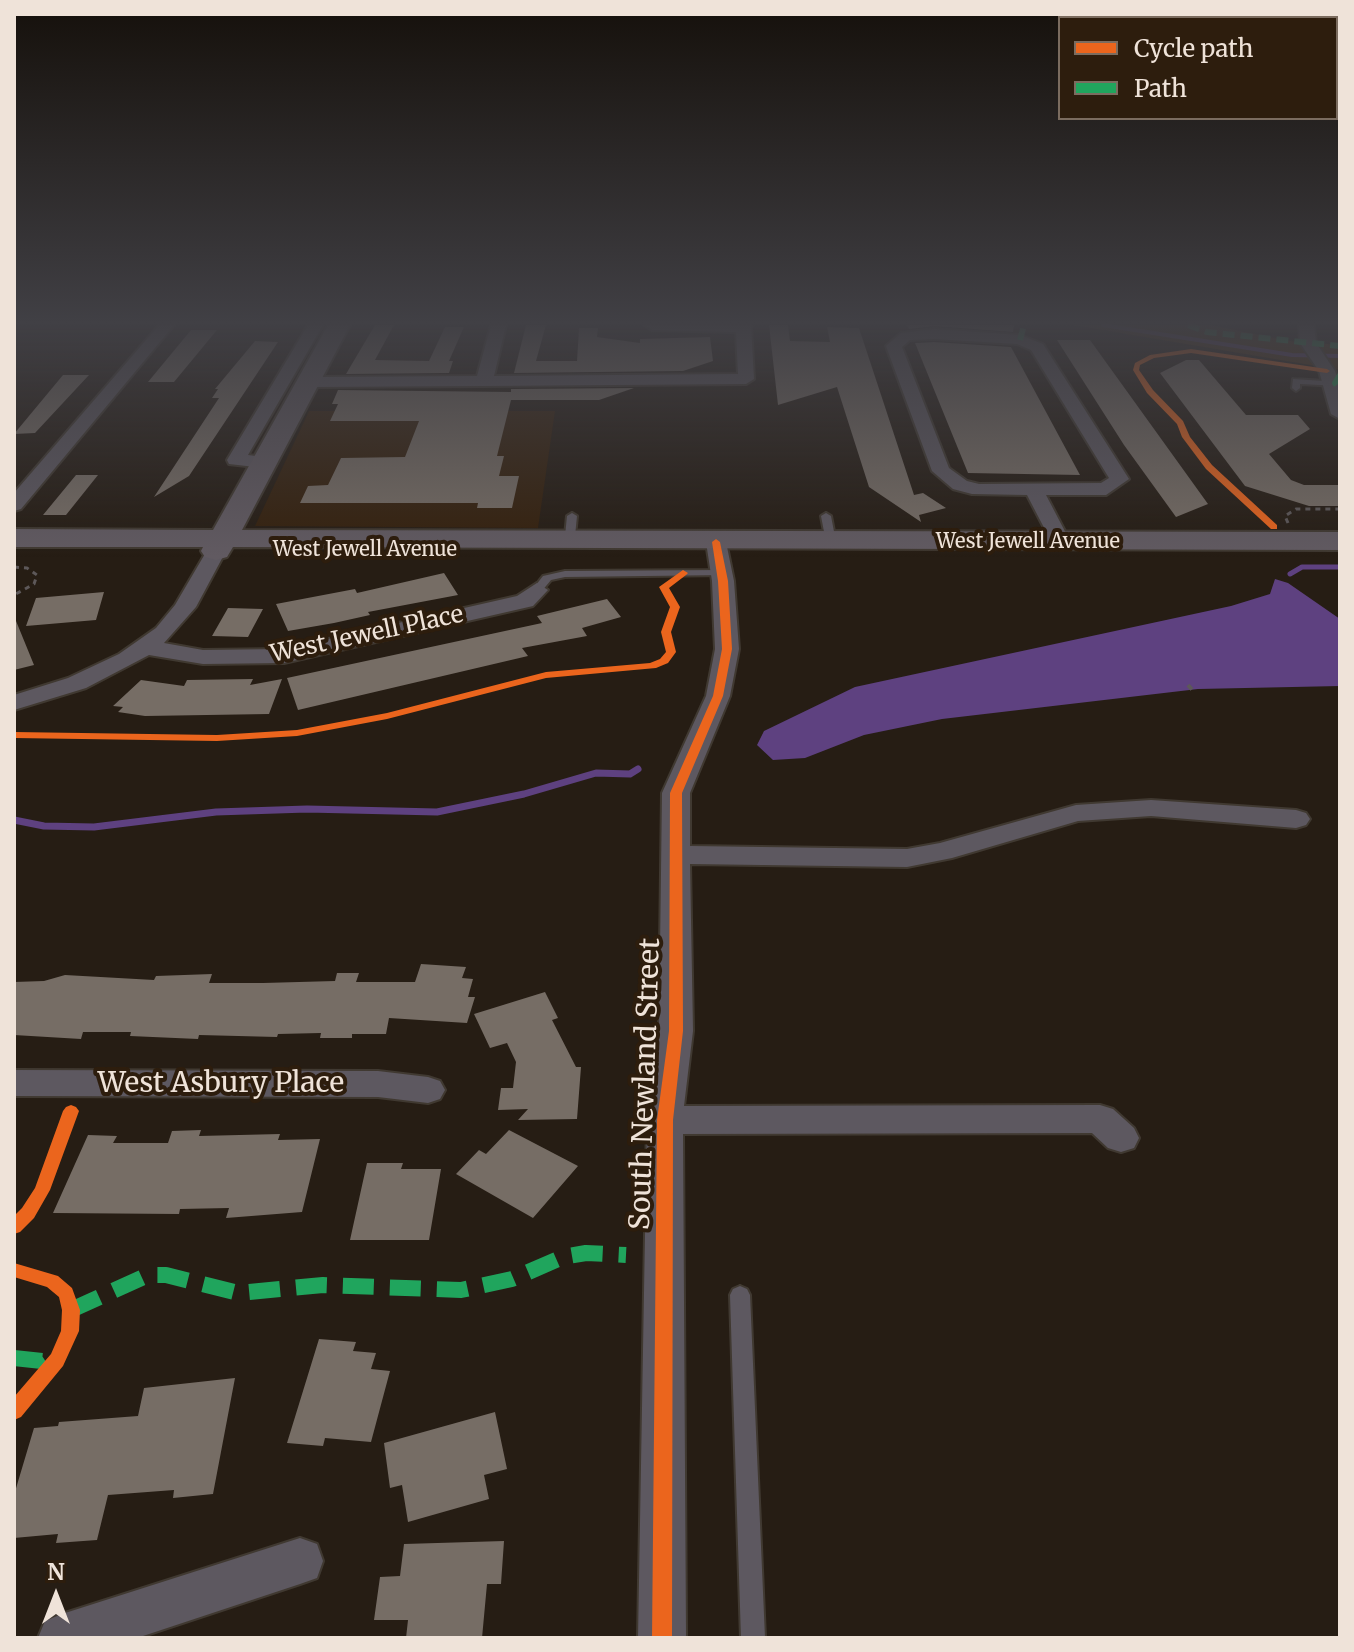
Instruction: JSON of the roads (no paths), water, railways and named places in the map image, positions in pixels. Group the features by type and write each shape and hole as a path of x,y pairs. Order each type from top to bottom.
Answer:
{"main road":[{"path":"220,544 297,402"},
{"name":"West Jewell Avenue","path":"14,551 571,526 719,558"},
{"name":"West Jewell Avenue","path":"14,538 629,549 719,558 829,529 1060,541 1340,541"}],"street":[{"path":"14,505 101,402"},
{"path":"264,462 236,460 270,402"},
{"path":"915,402 941,471 960,485 979,490 1106,489 1119,479 1071,402"},
{"path":"1034,490 1060,541"},
{"path":"14,703 77,683 145,647 164,633 185,607 220,544"},
{"name":"South Newland Street","path":"662,1638 665,1120 676,1031 676,793 718,696 727,649 719,558"},
{"name":"West Jewell Place","path":"145,647 203,657 284,656 525,601 537,590"},
{"path":"676,855 907,858 942,852 1076,813 1151,808 1296,819"},
{"name":"West Asbury Place","path":"14,1083 378,1084 428,1090"},
{"path":"665,1120 1100,1119 1121,1138"},
{"path":"62,1638 300,1561"}],"lane":[{"path":"537,590 547,578 565,574 719,558"},
{"path":"740,1295 753,1638"}],"waterway":[{"path":"1290,574 1302,567 1340,567"},
{"path":"14,820 44,826 94,827 216,812 307,809 437,812 524,794 596,773 630,774 638,769"}]}
